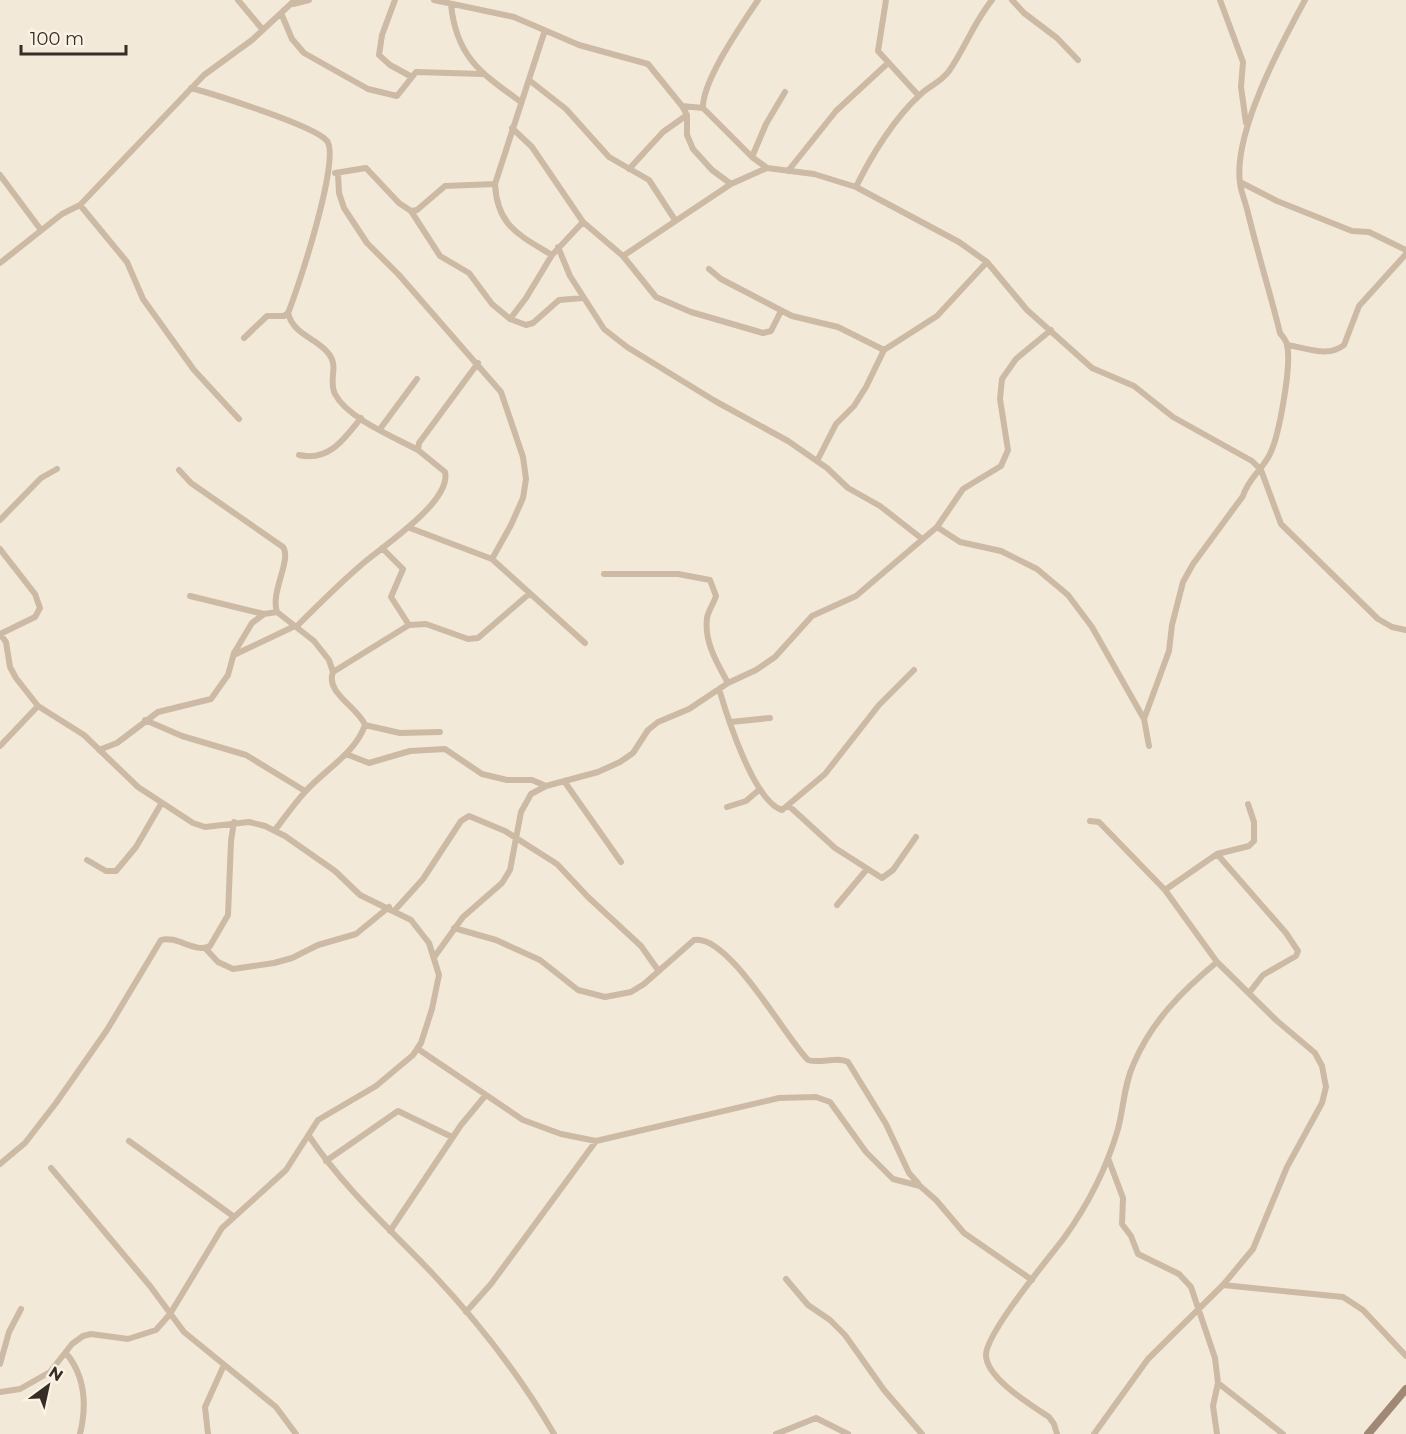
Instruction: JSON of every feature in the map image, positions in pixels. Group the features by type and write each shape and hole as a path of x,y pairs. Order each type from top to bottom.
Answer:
{"street":[{"path":"238,0 263,30"},
{"path":"0,263 62,214 80,205 204,75 263,30 292,2 309,0"},
{"path":"394,0 382,35 379,55 390,66 412,77"},
{"path":"434,0 514,17 579,45 648,64 687,115 687,135 693,149 712,170 731,184"},
{"path":"703,108 705,93 721,61 758,0"},
{"path":"886,0 877,48 879,54 919,96"},
{"path":"856,187 867,161 919,96 940,82 950,70 974,23 992,0"},
{"path":"1012,0 1024,13 1057,38 1078,60"},
{"path":"1144,719 1169,651 1172,625 1184,582 1193,564 1243,496 1247,483 1261,470 1271,451 1284,403 1287,345 1280,333 1240,182 1246,124 1240,87 1244,62 1220,0"},
{"path":"1246,124 1267,72 1305,0"},
{"path":"451,4 458,40 482,74 522,102"},
{"path":"281,13 297,47 368,89 397,96 412,77 420,71 482,74"},
{"path":"545,30 495,184 501,216 515,232 552,255"},
{"path":"788,171 836,111 888,63"},
{"path":"529,80 566,109 609,157 649,180 675,220"},
{"path":"191,87 253,107 327,139 331,154 329,171 308,258 288,313 291,323 299,332 325,349 331,357 335,369 332,385 335,394 349,411 418,450 445,472 446,477 435,497 410,528 382,548 295,626 240,650 233,656"},
{"path":"752,157 766,124 785,92"},
{"path":"682,106 703,108 752,157 767,168 814,174 856,187 959,242 987,262 1027,310 1092,368 1134,386 1173,417 1244,454 1261,470 1281,524 1378,619 1392,627 1406,630"},
{"path":"629,169 663,132 687,115"},
{"path":"512,128 532,147 583,222 623,256 656,297 691,312 768,333 781,311"},
{"path":"329,171 338,174 358,167 366,168 399,203 411,211 436,253 469,273 492,304 510,318 526,325 533,323 559,300 583,298"},
{"path":"623,256 731,184 767,168"},
{"path":"338,174 339,193 344,208 367,243 478,363 501,392 526,471 523,498 492,559"},
{"path":"0,175 41,231"},
{"path":"1240,182 1277,201 1352,231 1369,232 1406,252 1359,306 1344,345 1331,353 1287,345"},
{"path":"411,211 417,210 445,186 495,184"},
{"path":"80,205 127,262 143,299 194,370 239,419"},
{"path":"510,318 526,298 552,255 583,222"},
{"path":"558,248 583,298 604,329 627,347 714,401 788,441 817,461 848,488 880,506 921,538"},
{"path":"817,461 836,424 854,406 866,387 885,350 937,316 987,262"},
{"path":"709,269 721,279 781,311 808,322 838,327 885,350"},
{"path":"244,338 267,316 284,316 288,313"},
{"path":"435,956 454,928 477,902 502,883 514,860 525,803 531,794 546,786 598,772 620,762 633,753 648,730 658,722 689,709 728,683 756,670 775,657 812,615 856,596 921,538 937,527 963,489 1001,466 1008,450 1000,399 1002,379 1016,359 1051,330"},
{"path":"418,450 422,436 478,363"},
{"path":"380,429 417,379"},
{"path":"299,455 312,458 322,456 341,442 361,418"},
{"path":"0,519 41,477 57,470"},
{"path":"179,470 192,483 283,547 286,556 274,604 277,612 322,650 333,672"},
{"path":"937,527 960,542 1001,551 1037,569 1068,595 1092,627 1144,719 1149,746"},
{"path":"410,528 492,559 585,643"},
{"path":"382,548 403,569 391,597 409,624"},
{"path":"0,549 35,594 40,608 35,617 0,634 6,642 10,667 38,706 84,735 138,787 193,823 205,826 249,822 275,830 335,871 360,895 392,909 417,926 435,956 439,975 435,999 418,1049 402,1067 376,1086 318,1120 286,1170 233,1215 200,1259 170,1314 156,1330 128,1340 91,1334 72,1344 50,1372 32,1384 20,1389 0,1392"},
{"path":"604,574 678,574 710,580 716,593 707,618 707,631 710,647 728,683"},
{"path":"275,830 305,791 358,740 365,725 362,717 332,687 330,679 333,672 409,624 426,624 473,639 499,621 529,594"},
{"path":"190,596 264,614 277,612"},
{"path":"99,750 127,737 145,720 158,712 211,699 228,675 233,656 252,623 264,614"},
{"path":"719,689 738,746 760,789 777,808 789,806 825,774 879,705 914,670"},
{"path":"0,746 38,706"},
{"path":"731,722 770,718"},
{"path":"145,720 182,736 246,755 305,791"},
{"path":"365,725 400,733 440,732"},
{"path":"346,754 369,763 410,751 444,749 482,774 507,780 532,780 546,786"},
{"path":"564,781 621,862"},
{"path":"727,807 746,801 760,789"},
{"path":"87,860 106,872 116,871 136,847 161,804"},
{"path":"1165,890 1217,854 1249,846 1254,841 1254,822 1248,804"},
{"path":"789,806 835,848 879,877 886,877 916,837"},
{"path":"0,1164 25,1143 56,1103 107,1030 161,940 170,938 205,948 218,962 233,969 292,958 318,945 356,934 392,909 423,879 467,816 497,827 518,839 570,875 588,897 641,946 658,970"},
{"path":"1090,821 1099,822 1165,890 1216,962 1276,1020 1315,1053 1322,1066 1326,1087 1322,1103 1287,1167 1253,1249 1223,1285 1148,1359 1094,1434"},
{"path":"205,948 210,946 228,915 234,822"},
{"path":"1217,854 1286,933 1298,951 1296,956 1263,975 1249,993"},
{"path":"837,905 867,869"},
{"path":"454,928 496,940 540,960 571,986 597,995 618,996 631,992 698,939 711,944 741,970 808,1060 823,1062 844,1059 848,1062 886,1124 909,1173 964,1233 1032,1280"},
{"path":"1057,1434 1049,1418 994,1376 986,1355 1003,1321 1070,1229 1108,1158 1118,1127 1124,1089 1139,1053 1170,1004 1216,962"},
{"path":"418,1049 523,1120 561,1134 596,1142 728,1108 779,1098 816,1097 830,1102 866,1152 893,1179 920,1186"},
{"path":"390,1231 452,1137 485,1095"},
{"path":"326,1161 398,1111 452,1137"},
{"path":"309,1136 347,1188 466,1312 519,1379 554,1434"},
{"path":"129,1141 233,1215"},
{"path":"466,1312 498,1275 596,1142"},
{"path":"1108,1158 1123,1198 1122,1224 1138,1254 1186,1280 1198,1310 1213,1348 1218,1383 1213,1406 1217,1434"},
{"path":"51,1168 199,1347 276,1407 296,1434"},
{"path":"786,1279 808,1305 830,1320 845,1335 884,1390 922,1434"},
{"path":"1223,1285 1343,1297 1363,1310 1406,1356"},
{"path":"0,1364 9,1332 21,1309"},
{"path":"66,1353 81,1374 84,1413 80,1434"},
{"path":"208,1434 205,1407 224,1365"},
{"path":"1218,1383 1283,1434"},
{"path":"1368,1434 1406,1389"},
{"path":"776,1434 816,1418 848,1434"}]}
